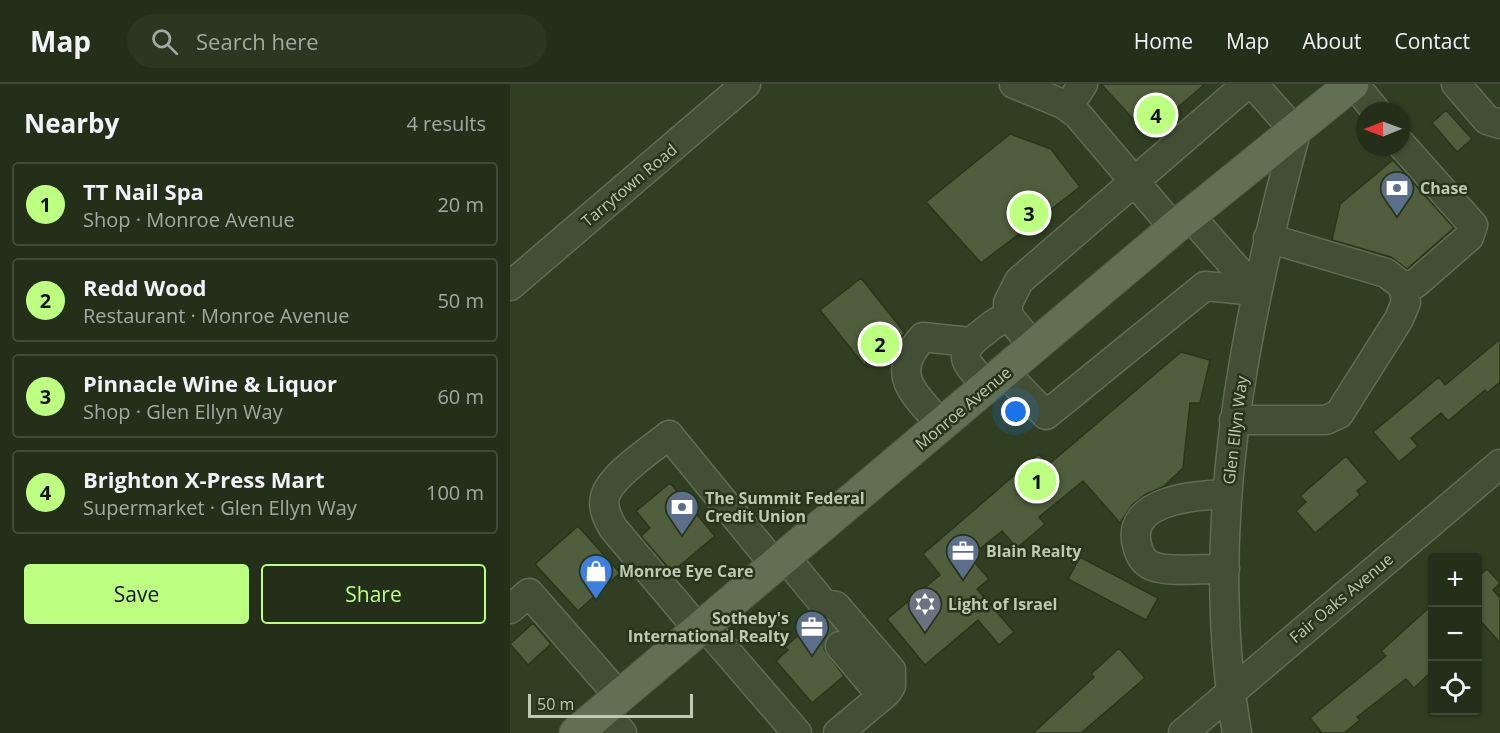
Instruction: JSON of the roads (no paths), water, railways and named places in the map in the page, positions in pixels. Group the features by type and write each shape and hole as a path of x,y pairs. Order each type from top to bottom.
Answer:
{"main road":[{"name":"Monroe Avenue","path":"576,733 615,714 701,628 1182,222 1353,84"}],"street":[{"name":"Tarrytown Road","path":"510,286 747,84"},
{"path":"1014,84 1075,96 1077,114 1134,181 1256,291"},
{"path":"1034,346 1008,318 1008,303 1018,281 1247,84"},
{"path":"1253,84 1296,132"},
{"path":"1353,84 1368,102"},
{"path":"1456,84 1487,120 1500,124"},
{"name":"Glen Ellyn Way","path":"1237,733 1232,691 1225,569 1227,494 1234,420 1256,291 1296,132"},
{"path":"1403,286 1414,284 1469,237 1473,225 1410,154"},
{"path":"1234,420 1326,420 1339,414 1400,319 1406,302 1403,286 1386,273 1268,238"},
{"path":"1008,318 999,320 970,342 964,351 965,360 1046,415 1205,286 1256,291"},
{"path":"942,426 907,385 907,360 923,337 970,342"},
{"path":"796,733 613,528 605,514 604,497 614,480 669,435 780,561 886,691"},
{"name":"Fair Oaks Avenue","path":"1183,733 1500,464"},
{"path":"1225,569 1168,569 1152,566 1140,556 1135,537 1144,515 1167,502 1191,496 1227,494"},
{"path":"510,609 529,593 615,714"},
{"path":"833,627 836,606 891,670 886,691 838,733"}],"tunnel":[{"path":"823,627 840,646"}],"place":[{"name":"Brighton X-Press Mart","path":"1156,115"},
{"name":"Pinnacle Wine & Liquor","path":"1029,213"},
{"name":"Chase","path":"1397,217"},
{"name":"Redd Wood","path":"880,344"},
{"name":"TT Nail Spa","path":"1037,481"},
{"name":"The Summit Federal Credit Union","path":"682,536"},
{"name":"Blain Realty","path":"963,580"},
{"name":"Monroe Eye Care","path":"596,600"},
{"name":"Light of Israel","path":"925,633"},
{"name":"Sotheby's International Realty","path":"812,656"}]}
